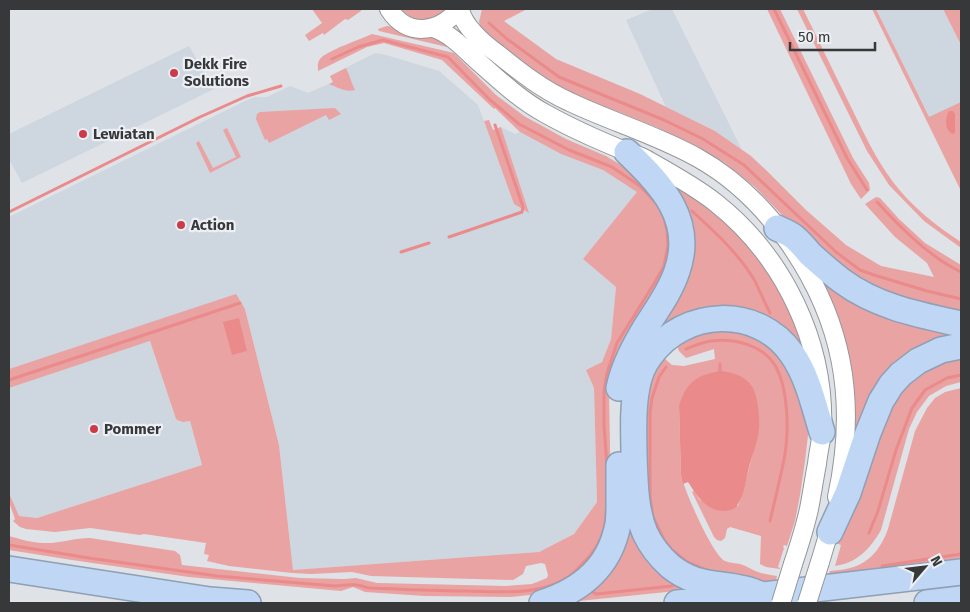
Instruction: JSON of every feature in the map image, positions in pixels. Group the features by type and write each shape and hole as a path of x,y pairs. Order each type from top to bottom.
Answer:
{"highway":[{"path":"542,603 571,591 586,581 606,559 613,543 618,522 619,387 625,365 670,288 678,271 681,257 680,227 674,208 661,186 627,152"},
{"path":"777,228 801,242 811,254 857,292 904,310 961,324"},
{"path":"772,599 746,589 708,584 685,576 659,556 650,543 638,509 635,488 634,406 637,386 642,370 650,356 660,343 676,332 690,325 710,319 727,318 751,323 768,331 786,346 793,355 809,390 822,432"},
{"path":"830,532 848,493 881,401 891,386 901,374 918,361 941,350 961,346"},
{"path":"9,569 210,600 248,603"},
{"path":"677,603 772,599 961,572"},
{"path":"927,603 961,599"}],"street":[{"path":"389,9 399,21 409,27 421,29 441,25 460,9 462,18 470,28 490,48 524,75 568,102 680,148 718,171 748,196 796,252 812,279 834,330 845,384 847,412 846,443 830,532 807,603"},
{"path":"432,28 446,34 505,86 535,108 563,124 647,159 716,203 754,239 784,281 797,306 810,339 819,373 822,432 809,511 793,564 772,599"}],"shaded area":[{"path":"312,9 362,9 324,35 323,33 309,41 305,35 322,23"},
{"path":"401,9 448,9 436,17 424,20 412,17"},
{"path":"482,9 527,9 504,21 556,59 640,94 715,131 751,156 806,210 846,245 881,266 934,277 927,263 895,237 865,204 876,197 880,198 925,243 961,265 961,318 876,294 806,240 755,187 725,163 688,142 656,127 568,93 536,74 488,37 479,27"},
{"path":"653,9 672,9 742,150 715,131 666,107 626,20"},
{"path":"767,9 780,9 853,158 869,183 870,190 861,199 851,184"},
{"path":"797,9 803,9 875,154 887,173 900,191 916,207 961,242 961,248 924,221 889,185 867,151"},
{"path":"872,9 876,9 929,117 961,102 961,191"},
{"path":"876,9 943,9 961,45 961,102 929,118"},
{"path":"943,9 961,9 961,45"},
{"path":"387,26 422,37 434,37 449,45 447,47 379,31 378,29"},
{"path":"372,34 454,53 496,95 524,116 566,139 606,156 624,167 651,189 670,222 670,260 609,391 611,504 605,538 584,571 539,594 511,597 425,596 365,592 353,587 341,591 189,577 9,550 9,536 30,542 43,543 90,538 175,551 180,555 182,565 300,578 356,578 377,583 506,586 532,584 547,578 545,564 541,563 526,566 523,574 513,580 371,576 352,572 292,573 229,566 207,561 209,555 204,554 206,543 90,528 55,532 26,529 13,521 15,519 9,502 9,493 19,516 37,518 202,465 190,421 181,422 176,419 150,341 9,388 9,369 236,294 245,309 279,445 293,570 539,552 574,534 597,502 594,388 586,370 602,362 611,339 616,287 583,259 637,192 603,170 561,154 520,132 442,60 384,43 367,47 318,71 318,62 324,56"},
{"path":"189,46 214,89 22,183 9,159 9,134"},
{"name":"Action","path":"375,53 439,71 478,105 514,204 528,212 501,127 515,134 520,132 561,154 603,170 638,192 583,259 616,287 611,339 602,362 586,370 594,388 597,502 574,534 539,552 293,570 279,445 245,309 236,295 9,369 9,217 245,101 255,97 267,97 290,86 308,93 333,82 330,76"},
{"path":"346,68 355,90 352,91 329,84 333,82 330,76"},
{"path":"335,108 341,114 329,120 326,115 269,143 267,139 265,140 256,119 257,114 260,112"},
{"path":"949,111 953,111 955,114 955,133 953,134 948,130 946,124"},
{"path":"489,120 493,130 501,127 529,213 514,204 484,121"},
{"path":"227,128 241,157 210,173 196,143 199,141 213,168 236,157 223,130"},
{"path":"670,182 705,204 753,248 791,308 810,365 778,328 652,333 670,304"},
{"path":"816,271 958,335 931,343 855,437 854,393 848,351 835,310"},
{"path":"239,318 247,351 232,355 223,322"},
{"path":"737,327 787,358 806,410 808,435 800,495 795,521 787,546 784,545 783,547 778,567 780,569 760,564 761,536 730,527 727,529 725,538 721,541 717,540 692,492 694,491 700,500 738,506 759,429 679,406 681,475 687,494 700,522 713,548 720,556 727,562 743,565 760,573 777,576 776,581 744,583 672,560 646,516 642,398 660,359 665,359 672,365 684,366 715,359 714,349 686,358 677,346 680,338"},
{"name":"Pommer","path":"150,341 176,419 179,422 190,421 202,465 37,518 19,516 9,493 9,388"},
{"path":"961,353 961,382 946,386 929,396 917,412 909,429 881,530 862,554 850,562 835,566 841,545 836,543 870,447 905,379"},
{"path":"720,371 739,375 747,380 753,388 756,397 759,419 757,439 742,495 736,507 726,511 713,509 703,502 688,482 683,484 681,475 679,406 682,398 689,385 694,381 705,375"},
{"path":"961,388 961,558 828,575 830,571 857,566 874,554 888,529 915,431 927,408 935,398 945,392"},
{"path":"627,519 681,588 676,591 578,601"}],"waterway":[{"path":"774,9 847,158 867,190"},
{"path":"489,23 507,39 559,77 664,120 703,139 744,165 836,252 860,270 927,291 961,299"},
{"path":"332,59 358,47 383,40 448,57 489,99 519,124 569,150 612,167 640,186 658,205 667,230 668,245 664,266 617,343 607,373 604,391 607,467"},
{"path":"9,212 200,117 247,96 281,86"},
{"path":"449,237 522,212 523,207 495,125"},
{"path":"877,202 926,250 961,272"},
{"path":"692,211 718,235 749,271 770,313"},
{"path":"401,252 429,243"},
{"path":"9,380 240,303"},
{"path":"686,349 711,341 739,342 764,353 776,367 783,386 787,433 783,462 770,521"},
{"path":"720,364 720,371"},
{"path":"666,367 659,377 652,398 650,413 650,498 653,517 664,540 672,550 687,562 706,570"},
{"path":"869,533 912,408 925,390 947,378 961,375"},
{"path":"9,545 217,576 335,586 356,585 368,588 493,592 521,591 535,590 548,586 560,582 571,575 591,554 601,538 605,526 607,506"},
{"path":"882,566 961,554"},
{"path":"593,592 596,594 672,586 674,584"}],"place":[{"name":"Dekk Fire Solutions","path":"174,73"},
{"name":"Lewiatan","path":"83,134"},
{"name":"Action","path":"181,225"},
{"name":"Pommer","path":"94,429"}]}
